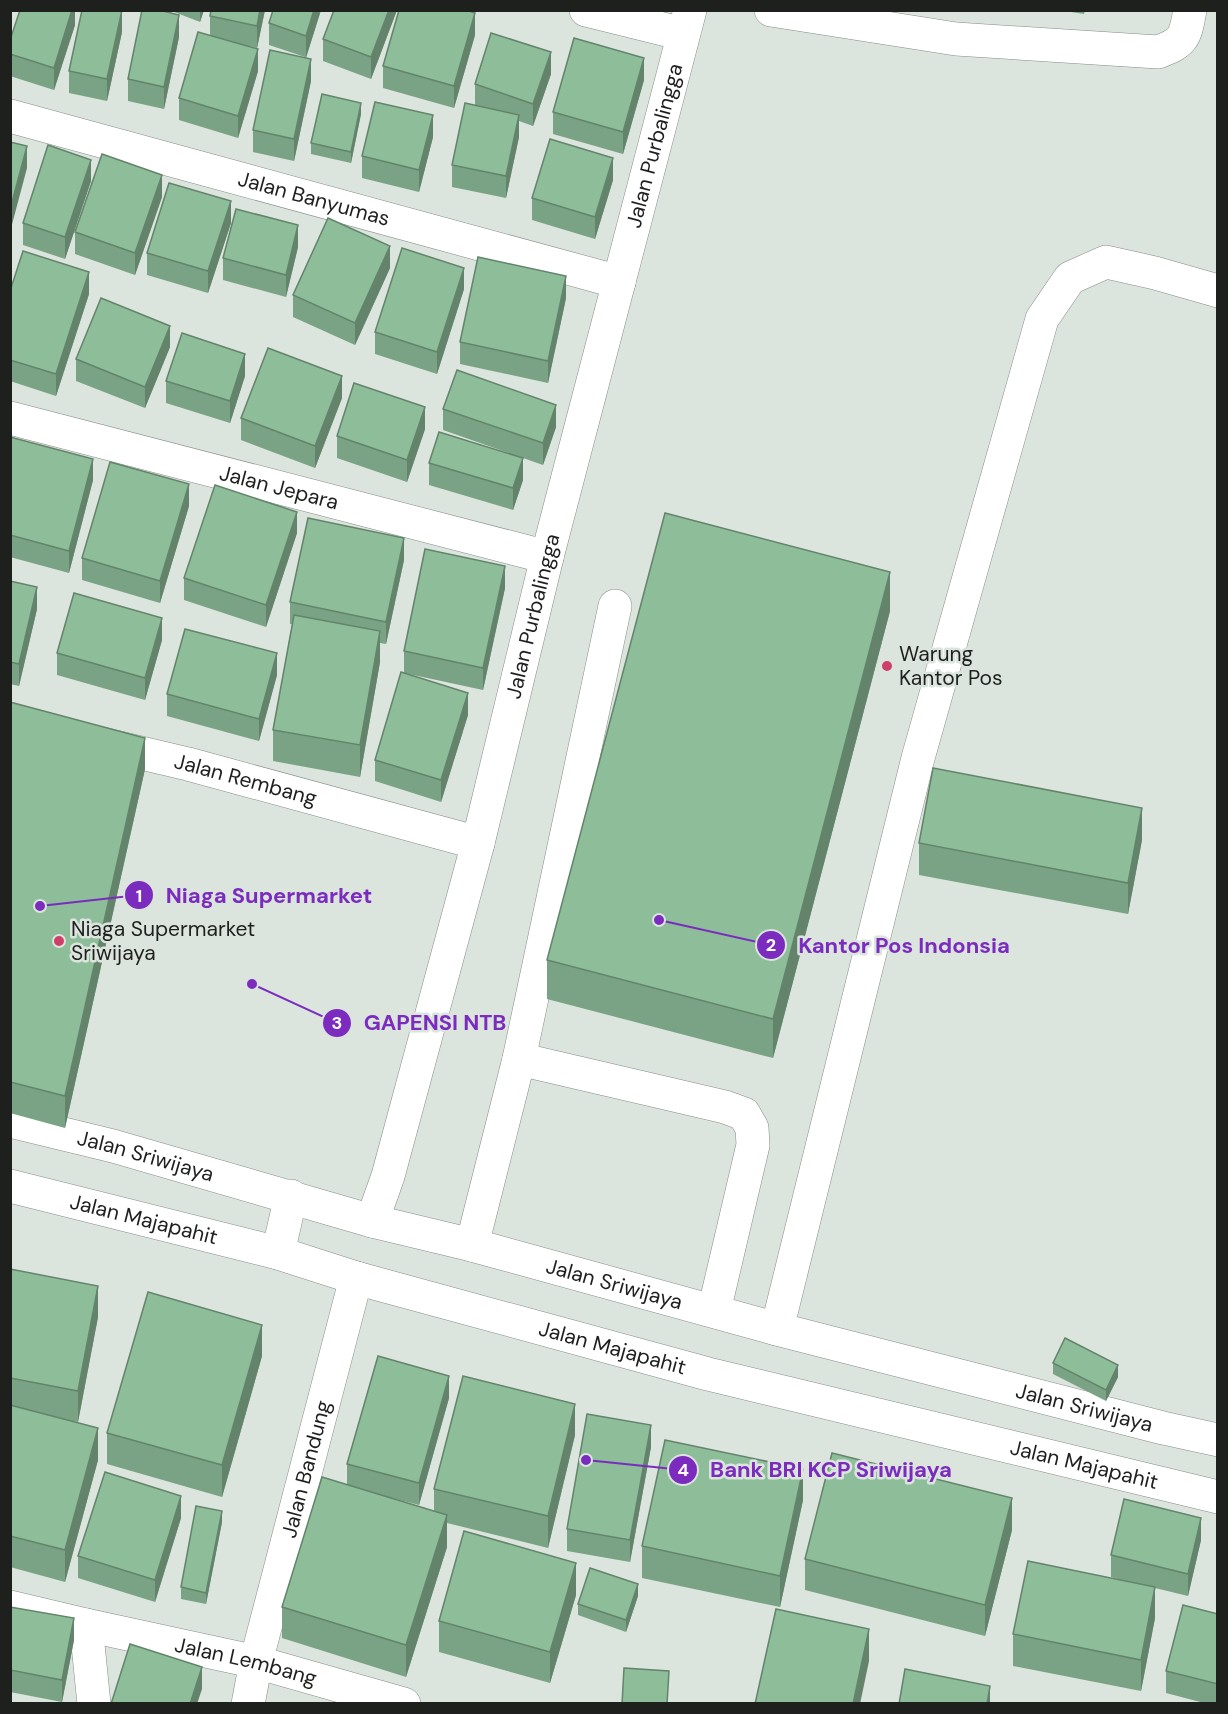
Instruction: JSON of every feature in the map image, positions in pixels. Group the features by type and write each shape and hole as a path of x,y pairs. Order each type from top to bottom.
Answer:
{"street":[{"path":"586,10 686,22"},
{"path":"771,10 956,39 1158,52 1174,46 1185,36 1191,10"},
{"name":"Jalan Purbalingga","path":"372,1221 388,1176 478,843 547,557 686,22"},
{"name":"Jalan Banyumas","path":"10,116 619,282"},
{"path":"777,1329 918,758 1041,319 1070,278 1106,262 1218,291"},
{"name":"Jalan Jepara","path":"10,418 547,557"},
{"path":"472,1245 519,1059 615,606"},
{"name":"Jalan Rembang","path":"77,738 188,764 478,843"},
{"path":"519,1059 725,1107 744,1114 752,1128 753,1145 714,1311"},
{"name":"Jalan Sriwijaya","path":"10,1121 113,1146 372,1221 472,1245 777,1329 1218,1440"},
{"name":"Jalan Majapahit","path":"10,1186 278,1253 356,1278 708,1374 1218,1497"},
{"path":"278,1253 291,1196"},
{"name":"Jalan Bandung","path":"248,1704 256,1662 356,1278"},
{"name":"Jalan Lembang","path":"10,1607 256,1662 404,1704"},
{"path":"86,1625 94,1704"}],"building":[{"path":"20,10 72,10 54,68 10,54 10,40"},
{"path":"82,10 122,10 107,79 69,71"},
{"path":"142,10 159,10 179,15 164,87 128,79"},
{"path":"211,10 260,10 257,26 210,16"},
{"path":"273,10 314,10 306,36 269,23"},
{"path":"334,10 389,10 371,57 323,39"},
{"path":"399,10 466,10 475,13 454,86 383,66"},
{"path":"198,32 258,49 238,116 179,98"},
{"path":"491,33 551,52 533,104 475,84"},
{"path":"574,38 644,58 623,132 553,112"},
{"path":"270,50 311,59 294,139 253,130"},
{"path":"322,94 361,103 351,152 311,143"},
{"path":"375,102 433,115 419,170 362,156"},
{"path":"465,103 519,115 506,176 452,165"},
{"path":"550,139 613,158 595,217 532,198"},
{"path":"10,142 27,146 10,210"},
{"path":"48,145 91,160 65,237 23,223"},
{"path":"102,154 162,175 135,253 75,232"},
{"path":"169,183 231,201 208,271 147,253"},
{"path":"236,209 298,225 286,275 223,258"},
{"path":"328,218 390,246 355,323 293,295"},
{"path":"402,248 464,268 437,352 375,332"},
{"path":"23,251 89,272 56,374 10,360 10,291"},
{"path":"478,257 566,276 548,361 460,342"},
{"path":"101,298 170,326 145,387 76,359"},
{"path":"182,333 245,354 230,401 166,381"},
{"path":"268,348 342,376 315,446 241,418"},
{"path":"457,370 556,405 543,443 443,409"},
{"path":"354,383 425,407 407,460 337,436"},
{"path":"439,432 523,458 513,488 429,463"},
{"path":"10,437 93,459 69,551 10,535"},
{"path":"110,462 189,484 160,581 82,558"},
{"path":"215,485 297,512 266,605 184,578"},
{"path":"665,513 890,572 773,1019 547,960"},
{"path":"308,518 404,538 386,622 290,602"},
{"path":"425,549 505,566 483,668 404,651"},
{"path":"10,581 37,587 19,664 10,662"},
{"path":"74,593 162,618 145,678 57,653"},
{"path":"294,615 380,631 360,745 273,730"},
{"path":"185,629 277,653 259,719 167,694"},
{"path":"401,672 468,693 441,780 375,760"},
{"name":"Niaga Supermarket Sriwijaya","path":"10,702 145,738 65,1096 10,1082"},
{"path":"933,768 1142,808 1128,883 919,843"},
{"path":"10,1269 98,1286 78,1391 10,1378"},
{"path":"148,1292 262,1325 222,1465 107,1433"},
{"path":"1065,1338 1118,1365 1106,1390 1053,1363"},
{"path":"378,1356 449,1376 419,1483 347,1464"},
{"path":"463,1376 575,1404 548,1516 434,1489"},
{"path":"10,1405 98,1428 65,1550 10,1536"},
{"path":"587,1414 651,1425 630,1540 567,1529"},
{"path":"665,1440 803,1469 780,1576 642,1546"},
{"path":"832,1453 1012,1498 985,1605 805,1559"},
{"path":"105,1472 181,1496 155,1580 78,1556"},
{"path":"322,1477 447,1515 406,1645 282,1607"},
{"path":"1124,1499 1201,1518 1188,1574 1111,1555"},
{"path":"196,1506 222,1511 206,1593 181,1587"},
{"path":"464,1531 576,1563 550,1652 439,1621"},
{"path":"1028,1561 1155,1587 1141,1660 1013,1634"},
{"path":"590,1568 638,1584 626,1620 578,1604"},
{"path":"1183,1605 1218,1614 1218,1684 1166,1671"},
{"path":"10,1607 74,1618 62,1680 10,1670"},
{"path":"776,1609 869,1629 853,1704 755,1704"},
{"path":"130,1644 202,1667 190,1704 111,1704"},
{"path":"624,1668 669,1671 667,1704 622,1704"},
{"path":"905,1669 990,1686 987,1704 899,1704"}],"place":[{"name":"Warung Kantor Pos","path":"887,666"},
{"name":"Niaga Supermarket","path":"40,906"},
{"name":"Kantor Pos Indonsia","path":"659,920"},
{"name":"Niaga Supermarket Sriwijaya","path":"59,941"},
{"name":"GAPENSI NTB","path":"252,984"},
{"name":"Bank BRI KCP Sriwijaya","path":"586,1460"}]}
